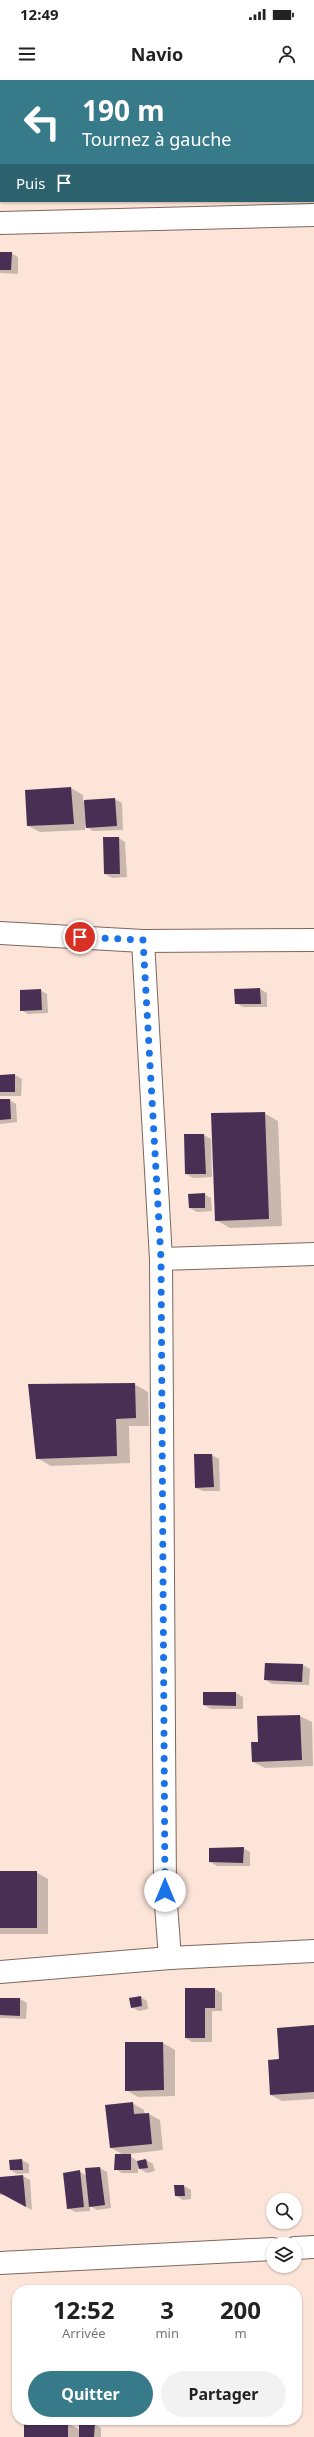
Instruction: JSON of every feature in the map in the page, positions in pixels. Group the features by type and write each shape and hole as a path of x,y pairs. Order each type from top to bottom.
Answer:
{"street":[{"path":"0,223 314,215"},
{"path":"0,933 143,940 314,940"},
{"path":"143,940 161,1259 165,1891 170,1958"},
{"path":"161,1259 314,1254"},
{"path":"0,1972 170,1958 314,1951"},
{"path":"302,2248 314,2247"},
{"path":"0,2263 266,2249"}],"building":[{"path":"0,252 12,252 11,270 0,270"},
{"path":"71,787 74,824 27,826 25,790"},
{"path":"115,798 117,826 86,828 84,800"},
{"path":"103,837 119,837 120,874 104,874"},
{"path":"260,988 261,1004 235,1004 234,989"},
{"path":"41,989 42,1010 20,1011 20,990"},
{"path":"15,1074 15,1092 0,1092 0,1075"},
{"path":"0,1099 10,1099 11,1119 0,1120"},
{"path":"265,1112 269,1219 215,1221 211,1113"},
{"path":"184,1134 204,1134 206,1174 185,1174"},
{"path":"205,1193 205,1208 189,1208 188,1194"},
{"path":"135,1383 136,1418 116,1419 117,1456 36,1459 28,1384"},
{"path":"194,1454 212,1454 214,1487 195,1488"},
{"path":"265,1663 303,1664 302,1682 264,1680"},
{"path":"203,1692 236,1692 236,1706 203,1705"},
{"path":"300,1715 302,1760 252,1762 251,1742 258,1742 257,1716"},
{"path":"244,1847 243,1863 209,1862 209,1848"},
{"path":"0,1871 37,1871 37,1928 0,1928"},
{"path":"185,1988 215,1988 215,2008 205,2008 205,2038 185,2038"},
{"path":"141,1996 142,2006 131,2008 129,1998"},
{"path":"0,1998 20,1998 20,2016 0,2015"},
{"path":"314,2025 314,2092 270,2095 268,2060 279,2059 277,2028"},
{"path":"125,2042 163,2042 164,2090 125,2091"},
{"path":"133,2102 134,2114 149,2113 152,2144 110,2148 105,2105"},
{"path":"115,2154 131,2154 131,2170 114,2170"},
{"path":"22,2159 23,2170 10,2170 9,2160"},
{"path":"146,2159 148,2168 139,2169 137,2161"},
{"path":"100,2167 105,2205 89,2207 85,2168"},
{"path":"80,2170 84,2207 67,2209 63,2173"},
{"path":"23,2175 26,2207 0,2193 0,2177"},
{"path":"174,2185 184,2185 185,2196 175,2196"},
{"path":"24,2425 68,2425 68,2437 24,2437"},
{"path":"79,2425 95,2425 94,2437 79,2437"}],"route":[{"path":"80,937 143,940 161,1259 165,1891"}]}
